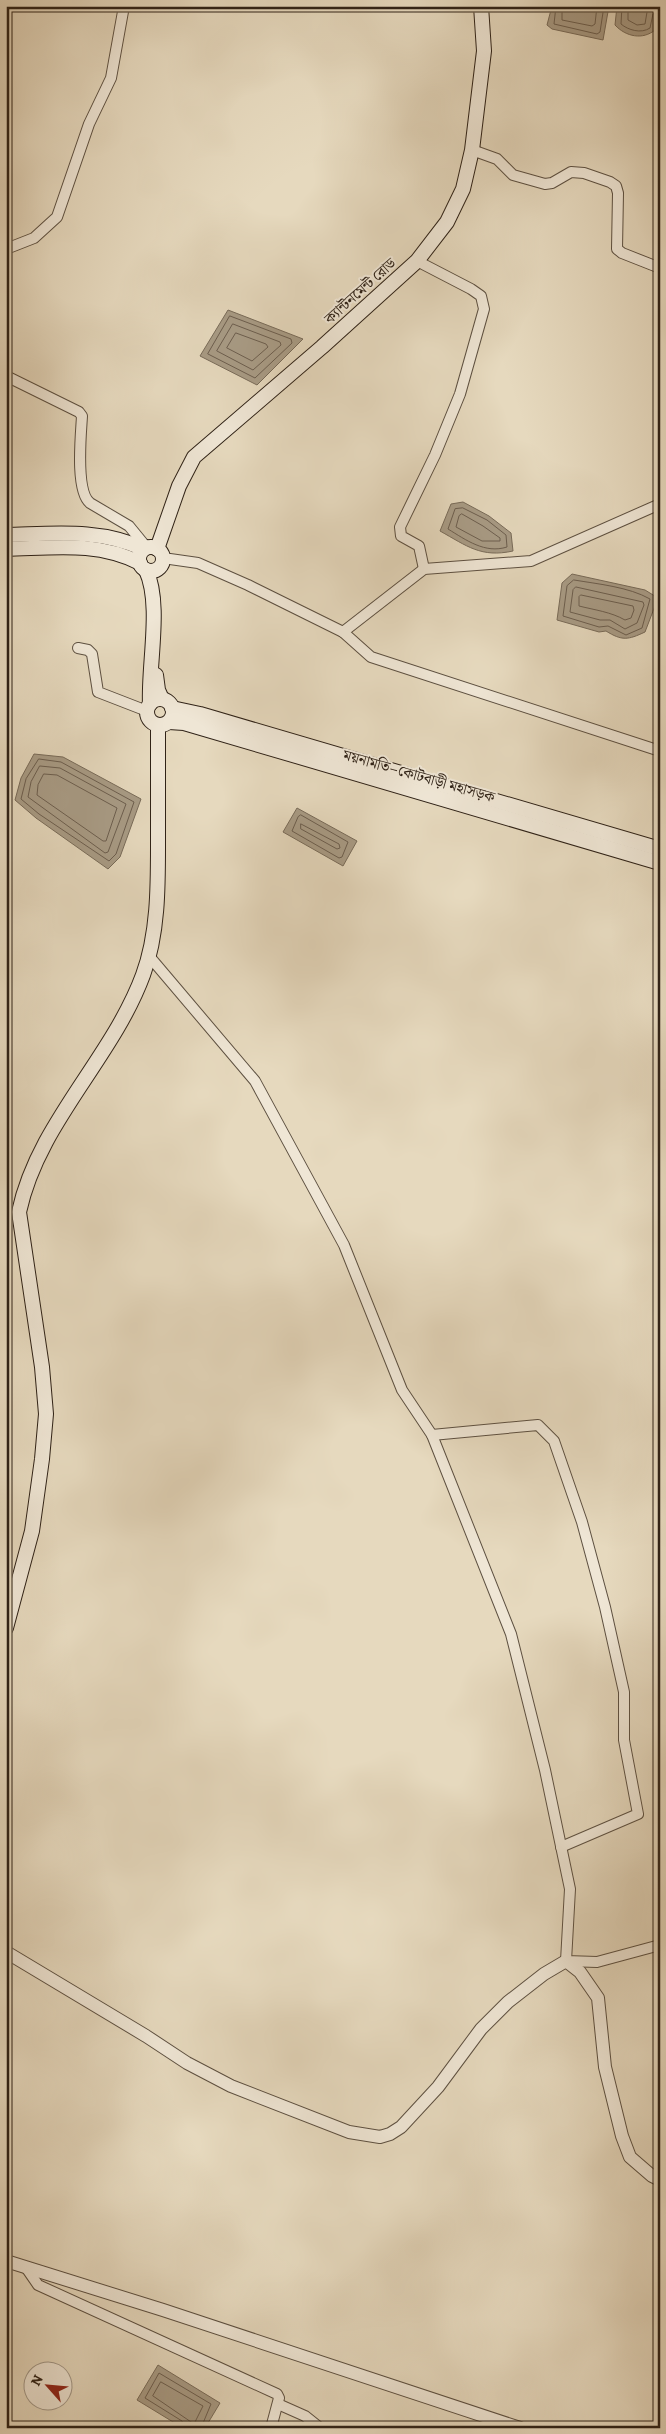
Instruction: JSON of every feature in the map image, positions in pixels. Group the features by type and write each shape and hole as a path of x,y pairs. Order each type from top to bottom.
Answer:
{"main road":[{"name":"ক্যান্টনমেন্ট রোড","path":"150,558 179,486 194,457 322,348 417,261 447,222 463,189 472,150 484,51 481,6"},
{"path":"6,535 91,534 114,538 150,558"},
{"path":"6,549 88,547 150,558"},
{"path":"6,1628 32,1532 46,1414 42,1367 20,1212 23,1194 36,1158 114,1034 135,994 149,956 156,907 160,712 150,558"},
{"name":"ময়নামতি–কোটবাড়ী মহাসড়ক","path":"160,712 184,723 406,790 660,850"},
{"name":"ময়নামতি–কোটবাড়ী মহাসড়ক","path":"587,834 660,863"}],"street":[{"path":"6,249 34,238 57,217 89,124 111,78 124,6"},
{"path":"472,150 497,159 513,175 545,184 552,183 571,172 584,173 610,182 616,186 618,193 617,248 622,252 660,268"},
{"path":"417,261 481,296 484,309 460,394 435,456 400,527 401,536 419,546 424,570"},
{"path":"6,376 79,412 82,416 79,460 85,498 90,503 129,526 150,558 198,563 248,585 343,632 371,657 660,751"},
{"path":"343,632 424,570 531,561 660,504"},
{"path":"78,648 88,650 92,654 96,688 101,695 160,712"},
{"path":"149,956 256,1081 344,1245 402,1390 432,1435 511,1634 545,1770 570,1889 566,1961"},
{"path":"432,1435 538,1425 554,1441 582,1522 605,1608 624,1692 624,1740 638,1814 561,1846"},
{"path":"6,1952 146,2036 187,2063 231,2086 349,2132 380,2137 390,2134 401,2127 438,2087 481,2029 508,2002 544,1974 566,1961 597,1962 660,1945"},
{"path":"566,1961 580,1972 598,1998 606,2067 616,2112 630,2157 660,2180"},
{"path":"6,2261 163,2310 520,2428"},
{"path":"27,2268 38,2285 279,2395 271,2428"},
{"path":"278,2404 305,2416 320,2428"}],"water":[{"path":"552,6 609,6 603,40 552,29 547,25"},
{"path":"617,6 659,6 655,30 645,35 635,36 619,29 615,25"},
{"path":"228,310 303,339 257,385 200,356"},
{"path":"463,502 489,516 511,533 513,551 502,553 483,552 467,546 440,531 451,504"},
{"path":"572,574 645,590 658,598 645,632 634,637 621,638 606,631 599,632 557,620 562,583"},
{"path":"34,754 63,757 141,799 120,857 108,869 36,818 15,800 21,778"},
{"path":"297,808 357,841 343,866 283,832"},
{"path":"158,2365 220,2403 205,2428 183,2428 137,2400"}]}
